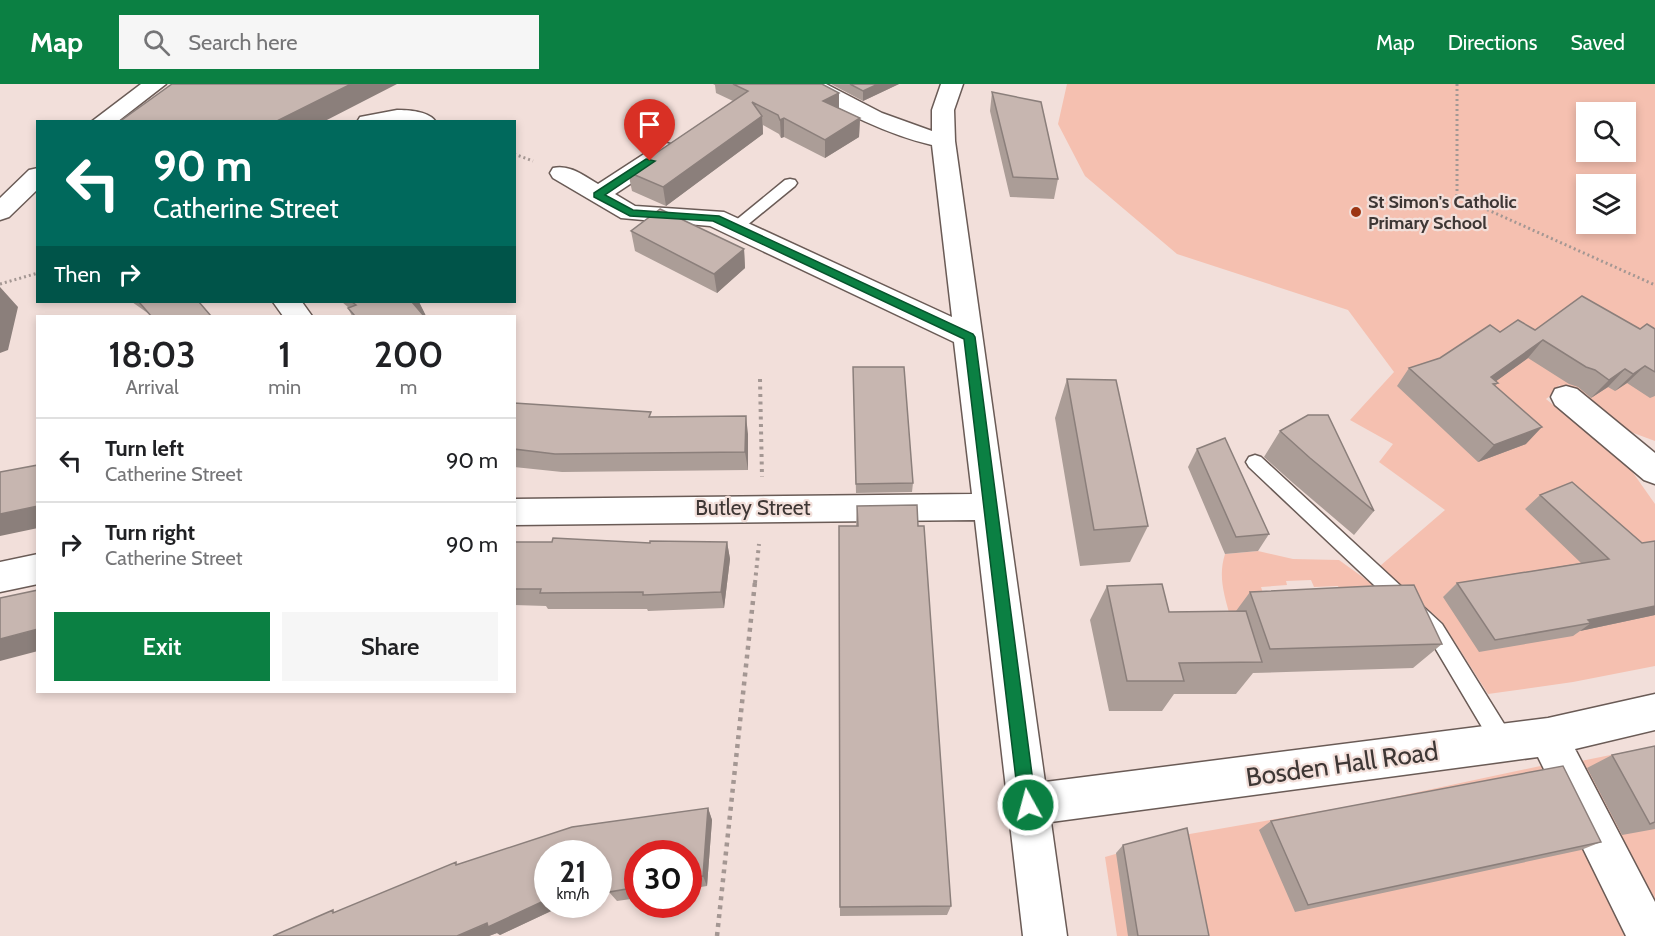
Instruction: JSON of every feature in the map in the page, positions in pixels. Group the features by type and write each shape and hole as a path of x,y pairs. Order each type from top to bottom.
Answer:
{"street":[{"path":"105,120 155,84"},
{"path":"810,84 882,123 915,135 952,84"},
{"path":"832,96 929,118"},
{"path":"375,120 391,115 419,120"},
{"path":"929,118 969,337 1045,936"},
{"path":"598,195 683,139"},
{"path":"562,173 630,213 715,218 969,337"},
{"path":"0,212 35,180"},
{"path":"288,303 297,315"},
{"path":"1566,397 1655,471"},
{"name":"Butley Street","path":"516,512 991,507"},
{"path":"0,577 36,569"},
{"name":"Bosden Hall Road","path":"1028,805 1548,737 1655,712"},
{"path":"1548,737 1649,936"}],"lane":[{"path":"735,228 790,183"},
{"path":"1255,462 1435,630 1503,742"}],"path":[{"path":"1457,84 1457,196 1655,285"},
{"path":"0,284 36,274"},
{"path":"717,936 763,508 760,379"}],"shaded area":[{"path":"1067,84 1655,84 1655,441 1628,431 1559,385 1546,399 1629,467 1655,504 1655,666 1573,682 1488,694 1442,622 1380,566 1445,510 1379,462 1393,444 1350,420 1394,372 1348,310 1177,254 1085,176 1058,124"},
{"path":"1258,551 1293,559 1339,560 1375,586 1388,611 1348,612 1338,586 1314,587 1311,580 1286,581 1287,585 1261,587 1270,615 1230,616 1222,577 1225,554"},
{"path":"1655,746 1655,909 1576,762"},
{"path":"1550,764 1627,936 1117,936 1105,857 1178,836 1362,804"}],"building":[{"path":"172,84 351,84 279,120 122,120"},
{"path":"733,84 822,84 839,93 823,101 860,118 825,140 784,118 780,120 778,115 752,102 762,116 663,187 628,172 748,91"},
{"path":"850,84 878,84 863,91"},
{"path":"992,92 1041,102 1058,179 1013,177"},
{"path":"660,209 744,249 714,274 631,231"},
{"path":"1582,296 1640,329 1647,324 1655,329 1655,372 1645,366 1633,374 1625,369 1609,380 1543,340 1491,377 1498,383 1493,384 1542,427 1494,445 1409,368 1440,358 1490,325 1500,332 1518,320 1535,330"},
{"path":"140,303 200,303 210,315 150,315"},
{"path":"353,303 413,303 423,315 354,315 348,308 356,305"},
{"path":"853,367 904,367 913,483 856,484"},
{"path":"1067,379 1116,380 1148,526 1094,530"},
{"path":"516,403 651,412 649,417 746,416 745,452 555,454 516,449"},
{"path":"1308,415 1328,415 1374,511 1280,431"},
{"path":"1225,438 1269,534 1236,537 1197,449"},
{"path":"36,465 36,506 0,514 0,472"},
{"path":"1572,482 1642,543 1655,541 1655,606 1588,620 1591,623 1495,640 1457,583 1609,559 1540,495"},
{"path":"917,505 918,526 924,526 951,906 840,907 839,526 858,526 857,506"},
{"path":"553,538 650,543 650,541 727,542 721,592 643,595 643,592 540,593 541,589 516,589 516,542 552,542"},
{"path":"1162,584 1169,612 1246,611 1262,662 1179,663 1184,681 1127,681 1107,586"},
{"path":"1414,585 1442,644 1270,649 1250,592 1373,586"},
{"path":"36,590 36,630 0,639 0,598"},
{"path":"1655,746 1655,822 1650,824 1612,755"},
{"path":"1563,766 1601,842 1308,905 1271,821"},
{"path":"708,808 703,876 702,840 624,840 624,889 612,891 612,840 534,840 534,906 488,927 487,923 457,936 273,936 456,862 456,865 572,827"},
{"path":"1187,828 1209,936 1138,936 1123,845"}],"place":[{"name":"St Simon's Catholic Primary School","path":"1356,212"}],"route":[{"path":"650,161 598,195 630,213 715,218 969,337 1028,805"}]}
